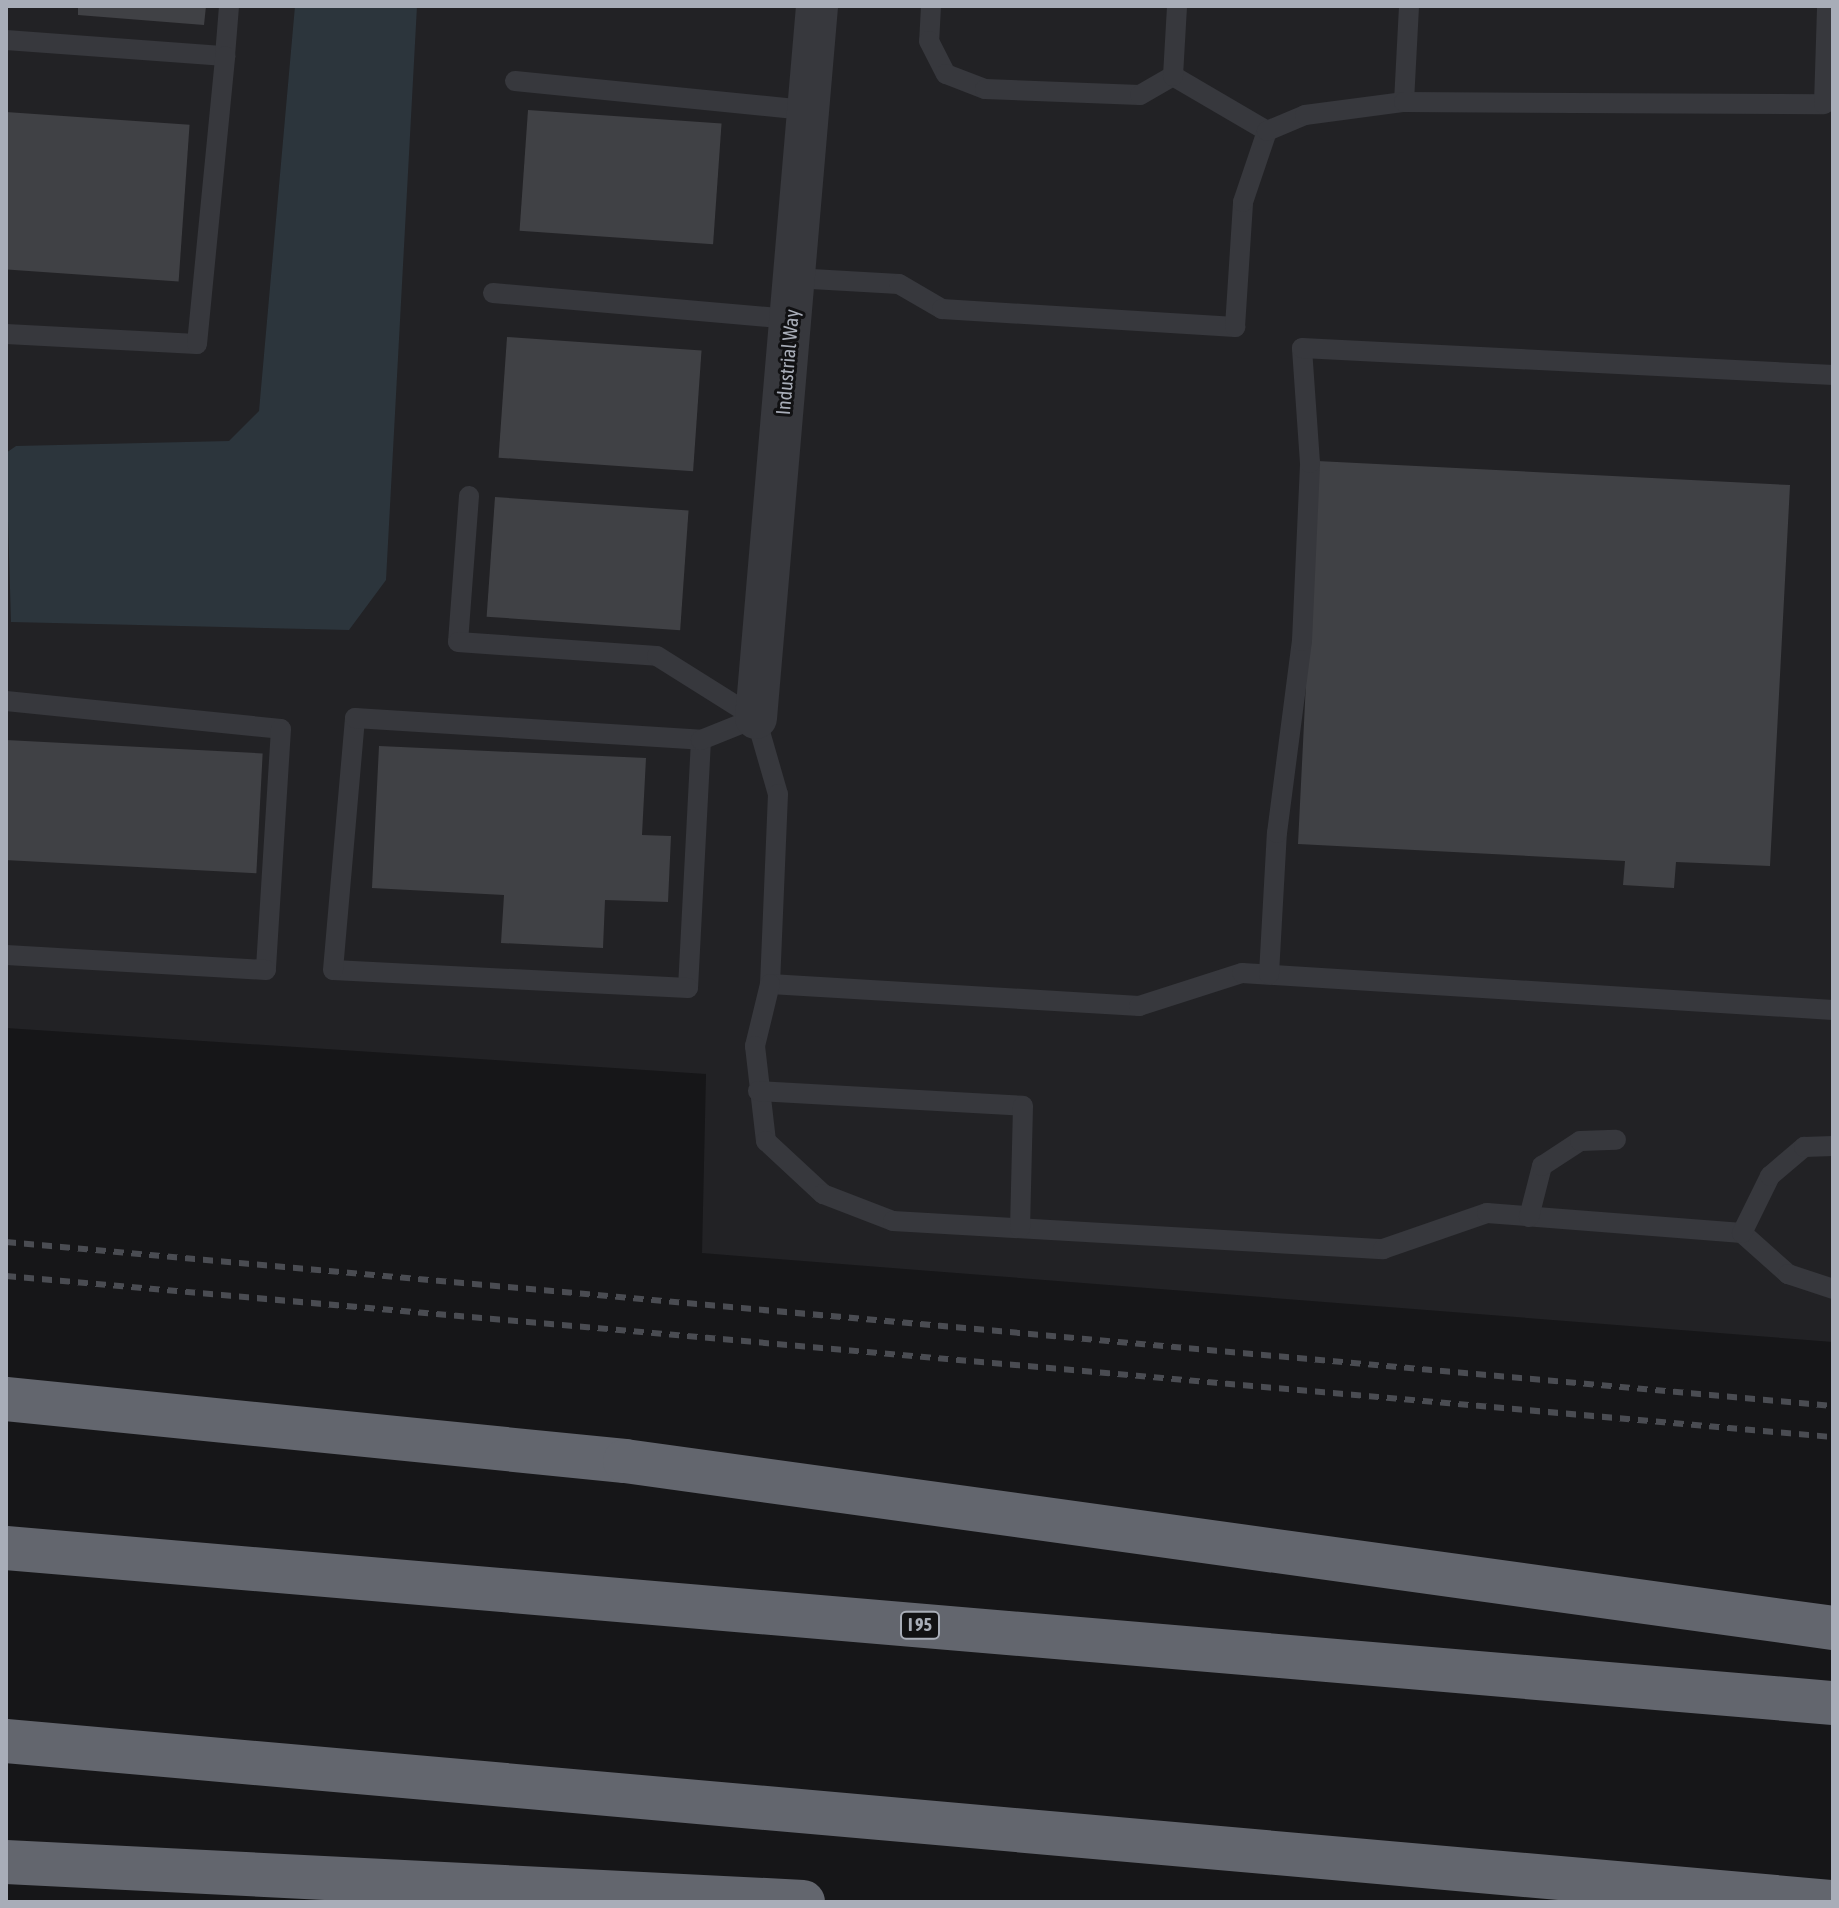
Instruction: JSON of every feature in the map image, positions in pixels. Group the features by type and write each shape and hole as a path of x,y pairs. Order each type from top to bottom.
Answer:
{"highway":[{"path":"6,1399 625,1461 1833,1628"},
{"name":"I 95","path":"6,1548 1833,1703"},
{"path":"6,1741 1833,1902"},
{"path":"6,1862 803,1902"},
{"path":"1566,1902 1711,1891"}],"street":[{"name":"Industrial Way","path":"756,718 817,6"}],"lane":[{"path":"6,334 197,344 229,6"},
{"path":"931,6 929,41 946,74 985,89 1140,95 1173,76"},
{"path":"1173,76 1177,6"},
{"path":"1404,102 1409,6"},
{"path":"493,293 792,298 899,284 942,309 1235,327 1243,202 1267,131 1305,115 1404,102 1824,104 1827,6"},
{"path":"6,40 225,56"},
{"path":"1173,76 1267,131"},
{"path":"515,81 808,110"},
{"path":"1269,974 1303,626 1310,463 1302,348 1833,375"},
{"path":"469,496 458,642 657,656 756,718 778,794 770,984 755,1046 758,1091 766,1141 823,1194 893,1221 1383,1249 1487,1213 1742,1233 1788,1274 1833,1289"},
{"path":"6,701 281,729 266,970 6,955"},
{"path":"701,740 688,988 333,970 355,718 701,740 756,718"},
{"path":"770,984 1139,1006 1242,973 1833,1010"},
{"path":"758,1091 1023,1106 1020,1228"},
{"path":"1529,1217 1542,1166 1580,1141 1616,1140"},
{"path":"1742,1233 1770,1176 1804,1147 1833,1146"}],"shaded area":[{"path":"6,6 1833,6 1833,1342 702,1253 706,1074 6,1028"},
{"path":"295,6 417,6 386,580 349,630 11,622 6,453 16,446 229,441 259,411"}],"building":[{"path":"78,6 206,6 204,25 78,15"},
{"path":"528,110 722,124 713,244 520,231"},
{"path":"6,112 190,125 179,281 6,269"},
{"path":"507,337 702,351 693,471 499,458"},
{"path":"1317,461 1790,485 1770,866 1676,862 1674,888 1623,885 1625,861 1298,844"},
{"path":"495,497 689,511 680,630 487,617"},
{"path":"6,740 263,753 256,873 6,860"},
{"path":"379,746 646,758 642,835 671,836 668,902 605,900 603,948 501,943 504,895 372,888"}],"railway":[{"path":"6,1242 1833,1406"},
{"path":"6,1276 1833,1437"}]}
